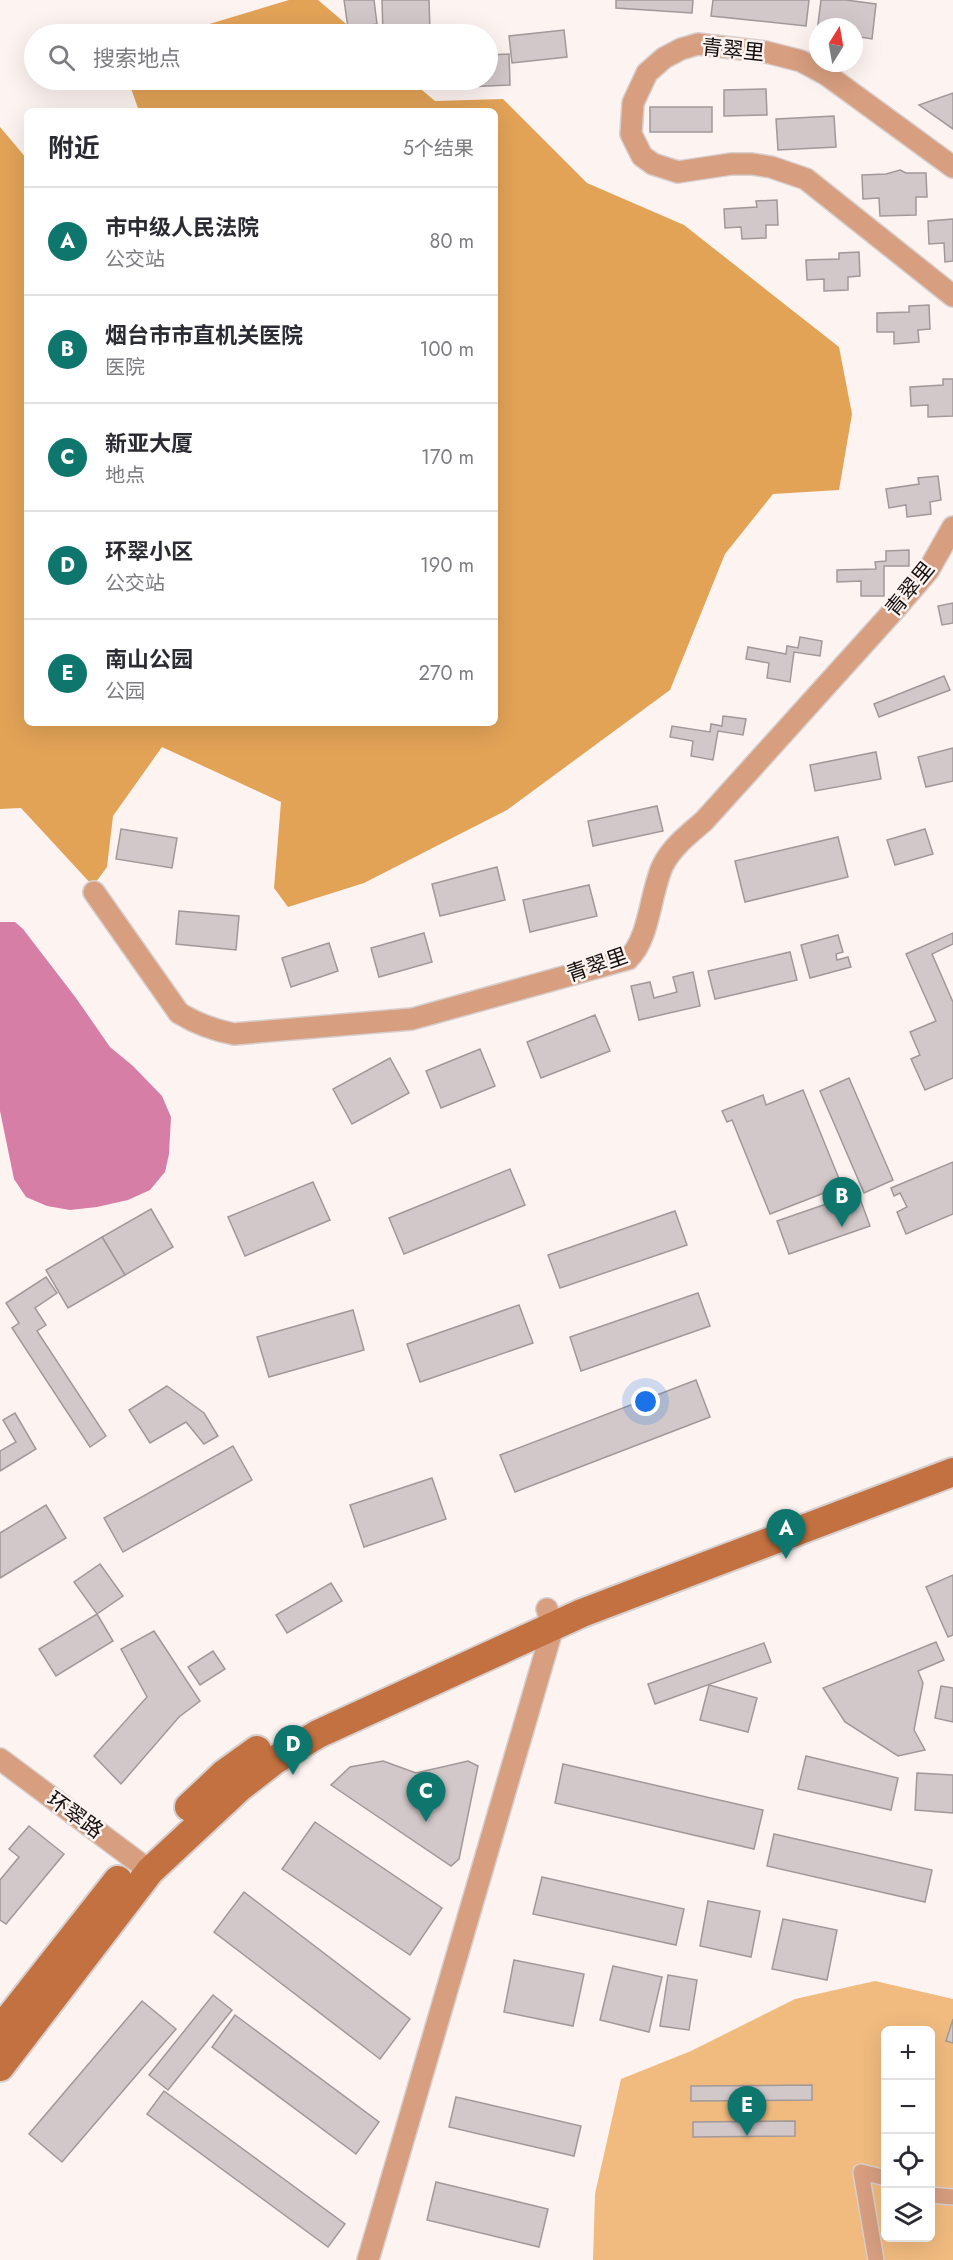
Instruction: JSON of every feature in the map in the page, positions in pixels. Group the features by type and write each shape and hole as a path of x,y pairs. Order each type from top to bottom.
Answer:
{"main road":[{"path":"0,2030 142,1864 275,1760 318,1734 550,1618 575,1596 953,1452"},
{"path":"550,1618 582,1613 953,1472"},
{"path":"0,2067 142,1864"}],"street":[{"name":"青翠里","path":"953,167 826,75 801,61 766,52 698,44 681,48 664,58 647,73 633,103 631,134 642,156 653,164 678,172 731,164 752,164 771,167 806,179 953,296"},
{"name":"青翠里","path":"94,892 179,1013 195,1023 216,1031 234,1034 412,1019 628,959 635,953 640,942 664,863 677,845 704,820 897,607 928,571 953,527"},
{"path":"368,2260 550,1618"},
{"name":"环翠路","path":"4,1772 142,1864"},
{"path":"876,2260 861,2172 881,2177"},
{"path":"935,2195 953,2197"}],"shaded area":[{"path":"289,0 318,0 346,24 209,24"},
{"path":"132,90 422,90 435,101 503,99 587,183 684,225 839,347 852,414 839,490 773,494 725,554 670,690 507,810 364,883 288,907 274,888 281,802 162,747 113,816 107,867 93,886 21,808 0,809 0,127 24,155 24,726 498,726 498,108 138,108"},
{"path":"0,922 15,922 23,929 110,1047 133,1066 162,1096 171,1117 169,1154 165,1172 150,1190 128,1200 70,1210 47,1206 26,1197 14,1179 0,1111"},
{"path":"875,1981 953,1999 953,2260 593,2260 595,2194 621,2079 691,2051 795,1999"}],"building":[{"path":"344,0 374,0 377,24 347,24"},
{"path":"382,0 429,0 430,24 383,24"},
{"path":"616,0 693,0 692,13 616,8"},
{"path":"713,0 809,0 806,26 711,16"},
{"path":"821,0 846,0 876,4 872,39 863,38 863,18 819,18"},
{"path":"564,30 567,57 512,63 509,36"},
{"path":"509,54 510,85 498,86 498,55"},
{"path":"766,89 767,115 724,116 724,90"},
{"path":"953,93 953,129 919,105"},
{"path":"650,107 712,107 712,132 650,132"},
{"path":"834,116 836,147 778,150 776,119"},
{"path":"900,170 906,173 926,173 927,197 916,197 916,215 880,216 879,198 863,199 862,175 886,174"},
{"path":"777,200 778,225 766,225 766,238 742,239 741,227 725,228 724,209 757,207 756,201"},
{"path":"953,219 953,261 945,262 944,243 929,244 928,221"},
{"path":"859,252 860,276 848,277 848,290 824,291 824,279 807,280 806,260 839,259 839,253"},
{"path":"929,305 930,329 918,330 919,342 894,344 894,332 877,332 877,313 909,312 909,306"},
{"path":"943,379 953,379 953,416 928,417 928,405 911,406 910,387 943,385"},
{"path":"938,476 941,500 930,502 931,514 907,517 906,505 889,508 886,489 919,484 918,478"},
{"path":"909,550 909,566 884,566 884,596 861,596 861,581 837,582 837,570 876,569 875,562 886,561 886,551"},
{"path":"953,603 953,623 942,625 938,606"},
{"path":"800,637 822,641 820,656 794,652 790,682 767,678 769,663 746,659 748,647 786,654 787,646 798,648"},
{"path":"944,676 950,690 879,717 874,704"},
{"path":"723,716 746,719 743,735 718,731 713,760 691,756 693,741 670,737 672,726 710,732 711,724 722,726"},
{"path":"953,748 953,781 926,787 918,757"},
{"path":"876,752 881,779 815,791 810,765"},
{"path":"657,806 663,831 593,846 588,821"},
{"path":"121,829 177,838 172,868 116,859"},
{"path":"925,829 933,854 895,865 887,840"},
{"path":"838,837 848,877 745,902 735,861"},
{"path":"497,867 505,900 440,916 432,884"},
{"path":"589,885 597,916 530,932 523,900"},
{"path":"179,911 239,916 236,950 176,944"},
{"path":"424,933 432,962 379,977 371,948"},
{"path":"953,933 953,944 932,954 953,1002 953,1078 925,1090 911,1059 920,1055 910,1032 936,1021 906,954"},
{"path":"838,935 843,952 836,954 837,960 848,957 851,967 810,978 801,945"},
{"path":"329,943 338,971 291,987 282,958"},
{"path":"790,952 797,980 715,999 708,971"},
{"path":"693,972 700,1006 639,1020 631,986 650,982 654,998 677,992 673,977"},
{"path":"595,1015 610,1051 541,1078 527,1042"},
{"path":"480,1049 495,1086 441,1108 426,1071"},
{"path":"390,1058 409,1093 352,1124 333,1089"},
{"path":"849,1078 893,1180 864,1193 820,1091"},
{"path":"803,1090 842,1186 770,1214 732,1120 727,1122 722,1111 763,1095 766,1105"},
{"path":"953,1162 953,1214 906,1234 897,1212 907,1207 900,1193 894,1196 891,1188"},
{"path":"510,1169 525,1205 404,1254 389,1218"},
{"path":"313,1182 330,1220 245,1256 228,1217"},
{"path":"858,1193 870,1226 789,1254 777,1221"},
{"path":"151,1209 173,1247 125,1275 102,1237"},
{"path":"675,1211 687,1245 560,1288 548,1255"},
{"path":"102,1237 125,1275 68,1308 46,1270"},
{"path":"46,1277 57,1293 35,1308 46,1325 37,1331 106,1436 90,1447 12,1328 19,1323 6,1303"},
{"path":"698,1293 710,1326 581,1371 570,1337"},
{"path":"519,1305 533,1343 420,1382 407,1344"},
{"path":"353,1310 364,1350 269,1377 257,1337"},
{"path":"696,1380 710,1417 515,1492 500,1455"},
{"path":"167,1386 204,1413 218,1436 204,1444 186,1422 150,1443 129,1410"},
{"path":"15,1413 36,1449 0,1471 0,1451 16,1442 3,1420"},
{"path":"233,1446 252,1480 123,1552 104,1518"},
{"path":"432,1478 446,1519 364,1547 350,1505"},
{"path":"46,1505 66,1538 0,1578 0,1533"},
{"path":"100,1564 123,1596 97,1614 74,1582"},
{"path":"953,1575 953,1635 948,1637 926,1587"},
{"path":"331,1583 342,1601 287,1633 276,1615"},
{"path":"97,1614 113,1641 56,1676 39,1649"},
{"path":"154,1631 200,1701 179,1717 121,1784 94,1756 147,1697 121,1649"},
{"path":"936,1642 944,1660 918,1671 923,1683 914,1730 925,1750 898,1756 845,1722 823,1688"},
{"path":"764,1643 771,1662 655,1704 648,1684"},
{"path":"213,1651 225,1669 200,1685 188,1667"},
{"path":"709,1685 757,1698 748,1732 700,1720"},
{"path":"941,1686 953,1688 953,1722 935,1718"},
{"path":"806,1756 898,1778 891,1810 798,1789"},
{"path":"383,1761 416,1773 468,1761 478,1766 459,1859 451,1866 331,1785 350,1767"},
{"path":"563,1764 763,1810 754,1849 555,1803"},
{"path":"917,1773 953,1775 953,1813 915,1810"},
{"path":"315,1822 442,1908 410,1955 282,1869"},
{"path":"29,1826 64,1854 6,1924 0,1920 0,1880 19,1857 9,1849"},
{"path":"774,1834 932,1870 925,1902 767,1866"},
{"path":"542,1877 684,1909 676,1945 533,1914"},
{"path":"244,1892 410,2019 380,2059 214,1932"},
{"path":"708,1901 760,1911 751,1957 700,1946"},
{"path":"783,1919 837,1930 827,1980 772,1969"},
{"path":"514,1960 584,1974 573,2026 504,2012"},
{"path":"613,1966 662,1977 649,2032 600,2020"},
{"path":"668,1975 697,1980 689,2030 660,2026"},
{"path":"213,1995 232,2010 168,2090 149,2075"},
{"path":"142,2001 176,2029 62,2162 29,2134"},
{"path":"235,2015 379,2122 356,2154 212,2047"},
{"path":"953,2019 953,2043 946,2041"},
{"path":"812,2085 812,2100 691,2101 691,2086"},
{"path":"164,2091 345,2224 328,2247 147,2114"},
{"path":"456,2097 581,2126 574,2156 449,2127"},
{"path":"795,2121 795,2136 693,2137 693,2122"},
{"path":"436,2182 548,2209 539,2247 427,2220"}],"place":[{"name":"烟台市市直机关医院","path":"842,1227"},
{"name":"市中级人民法院","path":"786,1559"},
{"name":"环翠小区","path":"293,1775"},
{"name":"新亚大厦","path":"426,1822"},
{"name":"南山公园","path":"747,2136"}]}
